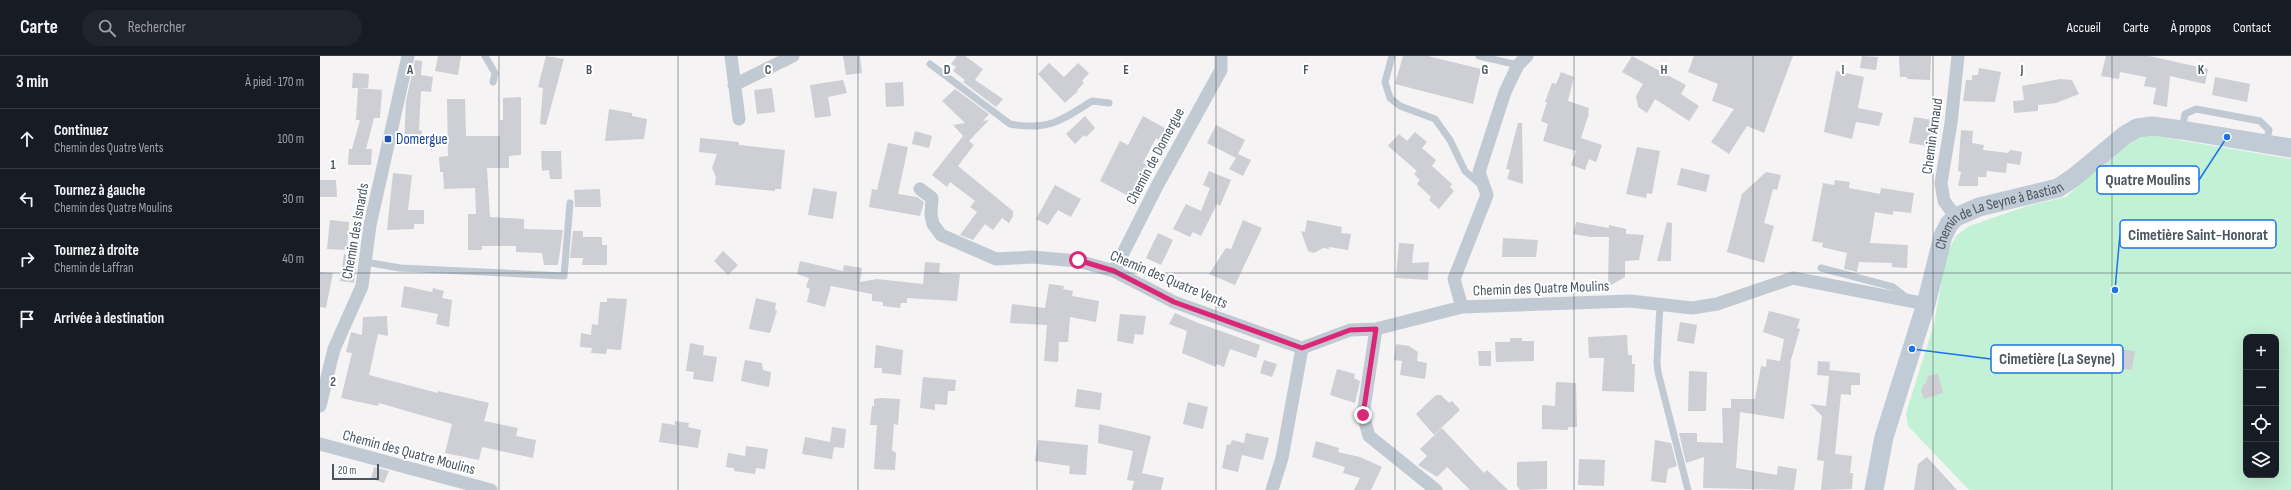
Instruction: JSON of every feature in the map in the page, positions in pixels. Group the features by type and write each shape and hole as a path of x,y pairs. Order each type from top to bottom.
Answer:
{"street":[{"name":"Chemin des Isnards","path":"320,406 334,349 362,286 374,209 408,56"},
{"path":"731,56 739,119"},
{"path":"734,85 793,56"},
{"name":"Chemin de Domergue","path":"1114,271 1156,186 1221,70 1221,56"},
{"name":"Chemin Arnaud","path":"1956,217 1944,201 1941,183 1951,123 1958,56"},
{"path":"1462,307 1454,280 1487,195 1479,172 1505,92 1523,61"},
{"name":"Chemin de La Seyne à Bastian","path":"1874,490 1884,437 1917,302 1943,236 1949,224 1956,217 1979,207 2058,188 2073,178 2125,134 2137,128 2152,126 2291,148"},
{"name":"Chemin des Quatre Vents","path":"920,189 932,198 931,216 933,224 941,234 996,258 1032,257 1078,260 1114,271 1174,302 1302,348"},
{"name":"Chemin des Quatre Moulins","path":"1302,348 1350,330 1376,329 1462,307 1630,301 1692,308 1717,304 1793,278 1917,302"},
{"path":"1376,329 1363,415 1369,436 1436,490"},
{"path":"1272,490 1282,458 1302,348"},
{"name":"Chemin des Quatre Moulins","path":"320,444 490,490"}],"lane":[{"path":"485,56 495,73 493,82"},
{"path":"1392,56 1385,82 1390,98 1400,106 1435,119 1450,140 1465,171 1484,187"},
{"path":"1479,56 1523,61"},
{"path":"930,64 1010,124 1025,127 1043,126 1061,121 1092,101 1109,103"},
{"path":"365,262 400,268 564,276 570,203"},
{"path":"1821,268 1893,287 1917,302"},
{"path":"1660,304 1656,362 1688,490"}],"green space":[{"path":"2149,135 2291,159 2291,490 1969,490 1908,426 1906,413 1934,324 1946,256 1956,236 1969,226 2027,206 2066,197 2131,139"}],"building":[{"path":"438,56 461,56 458,75 435,71"},
{"path":"546,56 564,59 546,125 540,124 543,88 538,87"},
{"path":"843,56 860,56 862,73 846,75"},
{"path":"957,56 965,56 983,69 975,80 1003,99 996,107 963,82 965,80 953,71 956,67 951,64"},
{"path":"1403,56 1428,56 1481,69 1473,104 1395,84"},
{"path":"1632,56 1686,85 1681,94 1699,106 1689,121 1655,99 1647,113 1638,107 1636,96 1643,84 1622,72"},
{"path":"1694,56 1793,56 1764,133 1747,126 1729,154 1711,142 1734,109 1712,101 1718,84 1688,72"},
{"path":"1862,56 1878,57 1876,70 1860,68"},
{"path":"1899,56 1931,56 1930,80 1907,79 1907,77 1900,77"},
{"path":"2106,56 2149,56 2208,69 2205,84 2170,76 2167,107 2153,104 2156,88 2144,86 2146,77 2120,72 2119,79 2101,76"},
{"path":"415,60 422,61 421,75 433,77 431,92 421,91 419,130 422,131 421,144 404,144 406,101"},
{"path":"1049,63 1064,77 1078,63 1089,73 1082,81 1084,83 1077,90 1078,91 1065,103 1038,74"},
{"path":"1979,68 2001,72 1995,102 1963,101 1966,80 1972,80 1972,75 1978,75"},
{"path":"1836,71 1864,77 1858,108 1883,113 1879,126 1856,122 1852,139 1824,132"},
{"path":"1561,72 1574,77 1568,101 1589,108 1589,113 1581,138 1602,145 1596,162 1589,159 1585,170 1571,165 1576,151 1543,141 1548,124 1541,121 1547,102 1545,102 1552,83 1556,84"},
{"path":"353,73 369,74 368,88 352,88"},
{"path":"2215,77 2250,84 2247,102 2212,95"},
{"path":"2060,79 2072,80 2079,94 2056,103 2038,105 2038,111 2014,113 2013,101 2024,100 2022,86"},
{"path":"843,80 847,93 828,97 831,116 815,118 810,85"},
{"path":"903,82 904,106 886,107 885,83"},
{"path":"358,88 382,90 380,118 374,118 366,149 372,149 371,165 348,165 349,149 352,149 360,120 356,120"},
{"path":"772,88 775,112 757,114 754,90"},
{"path":"955,89 989,114 983,121 989,120 969,141 974,145 958,166 1013,211 1013,216 1009,223 1002,218 993,230 985,224 973,240 960,235 977,212 970,207 975,201 950,182 947,187 932,175 963,136 966,139 953,125 965,123 942,101"},
{"path":"521,97 521,155 509,156 509,168 487,168 490,217 524,219 524,229 563,230 558,265 544,265 542,253 516,252 516,246 482,246 482,250 468,250 468,214 476,214 475,188 444,189 443,172 440,172 439,157 448,156 447,99 465,99 466,136 500,136 500,120 503,120 503,98"},
{"path":"609,109 632,113 632,116 647,119 644,139 605,141"},
{"path":"1085,116 1095,128 1086,137 1084,135 1075,144 1066,134"},
{"path":"1143,116 1168,130 1162,142 1156,138 1143,163 1154,170 1138,201 1100,181 1120,141 1128,145"},
{"path":"1914,117 1932,120 1932,123 1938,124 1936,136 1930,135 1928,146 1909,143"},
{"path":"1518,123 1522,123 1523,184 1507,179 1510,170 1506,169"},
{"path":"1216,125 1245,140 1238,154 1251,160 1243,176 1229,169 1236,158 1207,143"},
{"path":"1961,130 1973,131 1972,143 1984,145 1983,150 2008,153 2010,150 2022,152 2020,165 2007,163 2006,173 1987,171 1986,177 1978,177 1978,186 1958,186 1961,172 1958,171"},
{"path":"915,131 932,136 929,148 912,144"},
{"path":"1415,132 1427,142 1422,148 1436,160 1432,166 1452,184 1450,187 1454,191 1439,209 1429,200 1431,197 1417,184 1420,180 1414,174 1417,171 1388,146 1399,134 1407,141"},
{"path":"700,138 739,142 739,145 785,150 781,189 775,189 775,191 715,185 716,177 712,168 717,154 699,152"},
{"path":"888,143 908,147 898,194 917,197 924,202 920,216 869,207 872,189 877,190"},
{"path":"1637,147 1660,151 1652,194 1647,193 1646,198 1626,194"},
{"path":"541,151 561,151 562,179 550,179 549,170 542,171"},
{"path":"1681,168 1710,175 1706,192 1677,185"},
{"path":"1209,171 1231,180 1220,206 1217,204 1201,236 1193,232 1190,237 1173,229 1186,204 1201,211 1210,188 1203,185"},
{"path":"1766,172 1781,175 1777,190 1773,189 1764,223 1774,226 1764,263 1727,252 1742,194"},
{"path":"393,173 412,175 408,210 424,210 424,224 414,224 414,229 387,230"},
{"path":"320,180 336,180 337,197 320,197"},
{"path":"1835,180 1850,182 1849,188 1880,194 1881,188 1914,193 1911,213 1893,211 1893,215 1875,212 1870,243 1908,245 1907,268 1892,267 1892,263 1859,262 1857,272 1844,269 1847,253 1822,247 1823,243 1812,241 1823,183 1834,185"},
{"path":"1055,185 1081,199 1071,217 1058,210 1048,225 1036,219"},
{"path":"813,188 837,192 833,219 808,215"},
{"path":"600,189 601,207 575,207 574,190"},
{"path":"330,220 349,222 347,250 327,249"},
{"path":"1243,220 1262,228 1235,285 1209,274 1226,248 1231,249"},
{"path":"1307,220 1342,227 1341,233 1351,234 1348,250 1329,247 1329,249 1323,248 1314,253 1308,251 1301,231 1305,232"},
{"path":"1576,222 1609,228 1609,225 1626,229 1626,234 1644,235 1639,260 1625,261 1625,277 1608,287 1609,237 1591,237 1573,234"},
{"path":"1667,222 1672,223 1671,261 1657,261"},
{"path":"573,231 583,231 583,237 602,237 602,245 607,245 607,265 582,265 583,258 570,258"},
{"path":"1158,233 1173,240 1161,265 1146,258"},
{"path":"1503,238 1538,240 1536,257 1502,257"},
{"path":"1399,243 1414,244 1412,263 1429,262 1428,280 1396,278"},
{"path":"723,251 738,265 728,275 714,261"},
{"path":"344,254 357,256 354,283 340,281"},
{"path":"800,261 843,271 844,265 862,268 860,282 877,279 923,284 925,262 940,263 939,273 960,274 957,301 907,298 907,303 901,303 900,308 883,306 883,302 872,301 872,294 831,286 825,307 807,302 810,289 806,287 809,278 797,274"},
{"path":"320,272 333,273 326,308 320,307"},
{"path":"1049,284 1064,286 1063,289 1073,291 1072,296 1099,301 1096,322 1070,317 1068,342 1059,342 1058,362 1044,361 1047,325 1010,323 1012,304 1045,308"},
{"path":"404,286 432,292 433,288 444,291 442,298 452,300 449,327 436,324 438,314 401,307"},
{"path":"607,298 627,299 621,350 607,349 606,354 591,353 592,348 580,347 581,333 591,335 592,324 598,325 600,302 607,302"},
{"path":"756,298 776,303 775,310 777,311 770,333 749,329"},
{"path":"1769,311 1800,319 1797,328 1800,329 1790,363 1784,419 1740,412 1736,468 1777,475 1778,466 1797,469 1794,490 1703,488 1704,457 1686,463 1679,433 1697,433 1697,442 1723,443 1722,408 1731,408 1731,399 1755,399 1761,366 1766,367 1767,359 1780,361 1784,339 1763,332"},
{"path":"1175,313 1198,323 1260,345 1256,358 1230,349 1224,367 1217,364 1216,367 1182,353 1187,331 1169,324"},
{"path":"1120,314 1146,316 1143,335 1135,334 1133,344 1117,341"},
{"path":"387,316 388,336 378,334 369,375 438,393 438,391 489,403 484,421 518,428 516,436 536,440 533,458 482,447 479,460 445,453 452,424 379,403 378,406 341,398 352,353 346,352 351,332 362,335 363,317"},
{"path":"1680,322 1697,325 1694,344 1677,341"},
{"path":"1627,335 1628,355 1632,355 1632,364 1635,364 1634,392 1602,391 1604,358 1589,358 1588,337"},
{"path":"1510,338 1522,338 1522,341 1534,341 1534,361 1496,362 1495,342 1510,342"},
{"path":"690,343 704,346 703,355 717,357 713,382 693,379 694,372 686,371"},
{"path":"1396,344 1409,346 1418,352 1417,361 1427,363 1425,379 1400,375 1402,361 1394,360"},
{"path":"876,345 903,350 901,375 882,373 882,368 874,368"},
{"path":"2120,349 2135,351 2132,370 2118,368"},
{"path":"1478,351 1491,351 1491,366 1479,366"},
{"path":"745,360 762,363 763,370 771,372 769,387 741,381"},
{"path":"1264,360 1277,364 1272,377 1260,373"},
{"path":"1818,361 1830,362 1829,370 1860,373 1860,385 1851,385 1851,395 1841,394 1835,454 1852,456 1850,473 1853,473 1852,489 1821,490 1824,461 1817,460 1822,416 1810,404 1826,406 1829,376 1817,375"},
{"path":"1337,369 1355,374 1354,378 1360,381 1355,403 1330,395"},
{"path":"1689,371 1707,372 1706,411 1688,411"},
{"path":"1938,374 1943,393 1924,399 1921,390 1924,384 1926,384 1928,376"},
{"path":"923,377 956,380 955,391 948,391 947,405 935,404 935,410 920,408"},
{"path":"1556,382 1576,383 1577,427 1568,427 1568,430 1542,429 1542,405 1555,406"},
{"path":"1077,389 1102,393 1100,410 1075,407"},
{"path":"1436,395 1441,395 1449,403 1452,401 1460,410 1434,435 1416,414"},
{"path":"874,399 900,399 898,425 894,424 892,450 896,453 895,470 874,469 877,425 870,425"},
{"path":"1188,402 1208,407 1203,429 1183,424"},
{"path":"675,421 689,423 688,427 701,430 698,448 659,442 662,423 675,425"},
{"path":"1099,424 1151,436 1142,473 1164,478 1161,490 1132,490 1134,481 1127,480 1133,451 1098,443"},
{"path":"832,427 846,429 844,448 834,447 832,459 802,454 805,437 830,442"},
{"path":"1442,428 1484,473 1487,470 1508,490 1470,490 1447,467 1437,477 1418,465 1427,456 1420,449"},
{"path":"1246,433 1269,438 1263,460 1242,455 1238,472 1222,468 1227,444 1230,445 1232,440 1244,443"},
{"path":"1038,440 1088,445 1086,475 1069,474 1070,466 1035,461"},
{"path":"1655,440 1671,443 1677,466 1668,469 1666,483 1651,481"},
{"path":"1316,441 1339,448 1338,452 1360,457 1382,467 1371,490 1354,490 1360,478 1343,473 1345,467 1312,457"},
{"path":"746,446 768,449 765,469 756,468 755,474 734,471 734,468 726,467 728,453 745,456"},
{"path":"1927,457 1957,490 1914,490 1918,464"},
{"path":"1579,459 1605,460 1604,486 1578,485"},
{"path":"1547,461 1547,489 1520,490 1517,486 1517,462"},
{"path":"374,467 389,471 384,483 371,479"}],"place":[{"name":"Quatre Moulins","path":"2227,137"},
{"name":"Domergue","path":"388,139"},
{"name":"Cimetière Saint-Honorat","path":"2115,290"},
{"name":"Cimetière (La Seyne)","path":"1912,349"}],"route":[{"path":"1078,260 1114,271 1174,302 1302,348 1350,330 1376,329 1363,415"}]}
